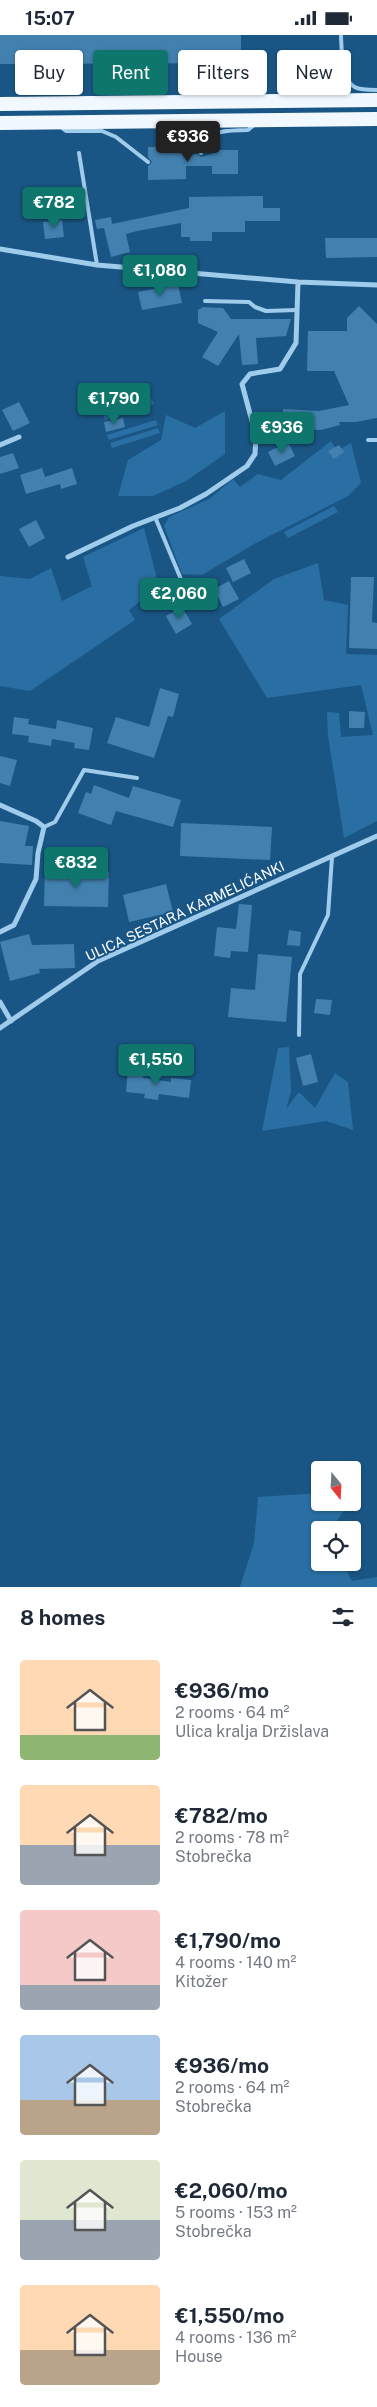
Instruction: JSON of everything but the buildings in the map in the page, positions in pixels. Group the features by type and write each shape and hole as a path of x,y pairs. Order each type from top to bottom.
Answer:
{"highway":[{"path":"0,104 377,100"},
{"path":"0,123 377,119"}],"street":[{"path":"0,249 97,265 298,282 377,285"},
{"path":"68,557 155,517 180,508 206,494 247,466 255,454 256,436 242,384 250,374 280,369 288,359 296,343 298,282"},
{"path":"0,445 19,437"},
{"path":"0,805 36,821 44,827 38,853 36,879 14,925 0,932"},
{"name":"ULICA SESTARA KARMELIĆANKI","path":"0,1028 98,961 377,837"},
{"path":"0,1002 10,1021"}],"lane":[{"path":"341,35 341,50"},
{"path":"351,86 360,90 377,90"},
{"path":"300,101 308,95"},
{"path":"201,153 203,143 211,135 220,131 248,130 258,121"},
{"path":"56,123 66,131 102,131 116,137 148,163"},
{"path":"78,153 97,265"},
{"path":"205,301 249,302 255,307 266,311 297,310"},
{"path":"368,440 377,440"},
{"path":"155,517 188,596 198,608"},
{"path":"44,827 54,822 84,770 137,779"},
{"path":"299,1035 300,974 328,915 332,857"}],"shaded area":[{"path":"152,399 154,404 105,420 103,414"},
{"path":"225,411 225,454 186,481 153,496 118,496 128,460 161,440 166,415 195,428"},
{"path":"156,420 158,425 109,440 107,435"},
{"path":"158,428 160,433 112,448 110,443"},
{"path":"331,441 337,451 351,443 361,483 348,496 254,544 202,575 182,574 164,526 169,517 209,499 233,479 240,487 258,474 281,480"},
{"path":"334,506 338,512 288,538 284,532"},
{"path":"144,528 159,587 129,610 135,620 30,691 0,686 0,576 30,579 51,568 62,601 92,586 83,557"},
{"path":"318,563 324,600 348,605 346,654 377,655 377,821 344,838 328,736 327,712 339,713 341,737 373,735 361,685 267,698 219,619 274,579"},
{"path":"289,1047 291,1092 286,1109 299,1092 315,1108 335,1073 348,1082 353,1130 326,1121 262,1131 278,1048"},
{"path":"311,1494 311,1511 344,1511 337,1521 311,1521 311,1571 346,1571 352,1581 377,1577 377,1587 240,1587 254,1543 258,1497"}]}
